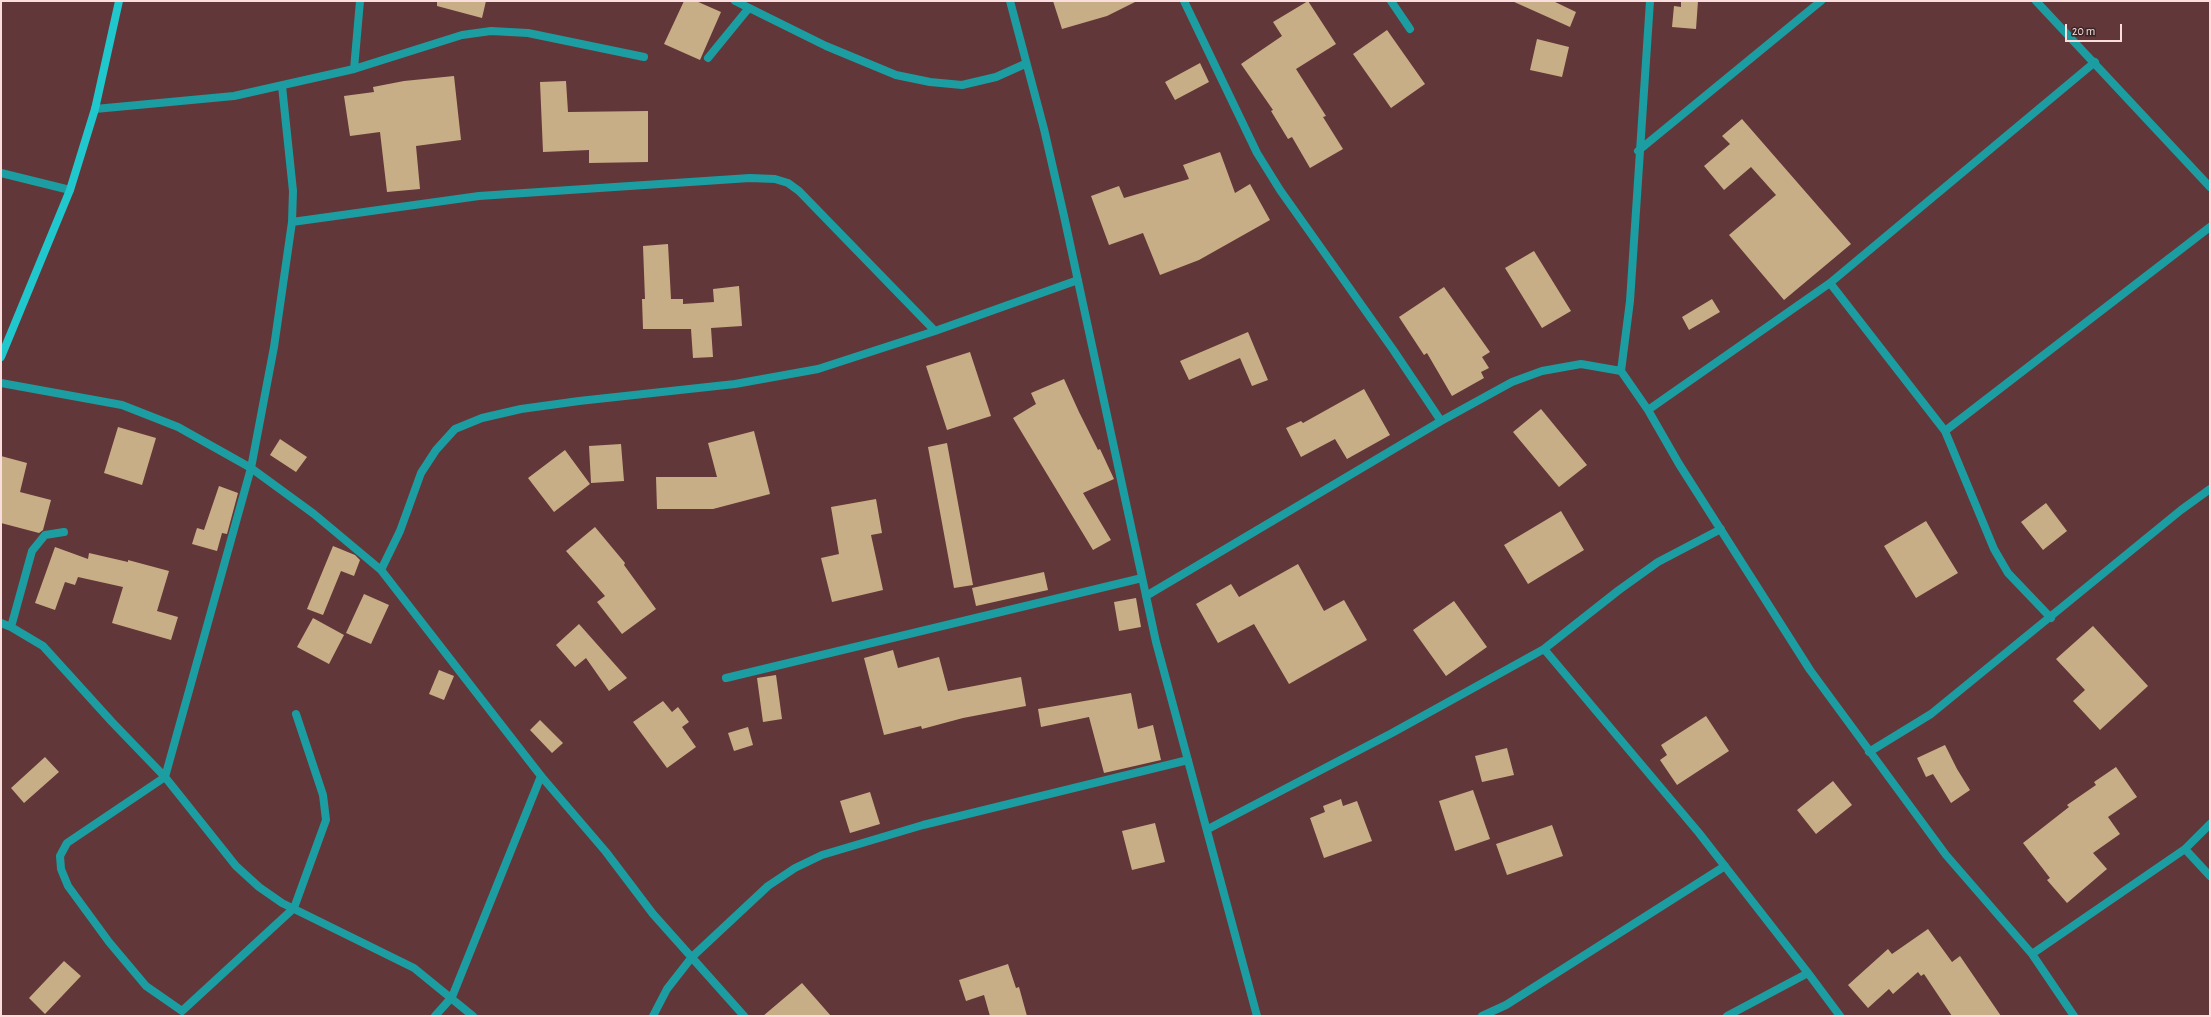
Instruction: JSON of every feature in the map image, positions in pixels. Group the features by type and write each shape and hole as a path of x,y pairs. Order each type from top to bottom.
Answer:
{"street":[{"path":"1,357 70,190 95,109 119,1"},
{"path":"354,69 360,1"},
{"path":"735,1 748,9 826,46 896,74 930,82 962,85 996,77 1025,64"},
{"path":"1010,1 1025,64 1044,129 1156,642 1208,828 1257,1016"},
{"path":"1184,1 1257,153 1280,190 1441,421"},
{"path":"1391,1 1410,29"},
{"path":"1650,1 1638,151 1630,301 1621,371 1648,410 1721,530 1810,670 1946,855 2032,954 2074,1016"},
{"path":"1638,151 1821,1"},
{"path":"2036,1 2095,62 2210,187"},
{"path":"708,58 748,9"},
{"path":"95,109 234,96 354,69 462,35 491,31 528,33 644,57"},
{"path":"1648,410 1830,283 2095,62"},
{"path":"282,86 292,191 292,222 274,347 251,468 165,777 67,843 60,856 61,869 68,886 109,942 141,981 185,1014 294,908 326,820 323,795 296,714"},
{"path":"1,174 70,190"},
{"path":"292,222 479,196 750,178 775,179 788,183 799,191 936,331"},
{"path":"1945,432 2210,227"},
{"path":"381,570 400,531 421,473 436,450 455,429 475,420 521,409 735,384 810,370 859,357 1078,280"},
{"path":"1830,283 1945,432 1994,549 2008,573 2051,618"},
{"path":"1146,596 1441,421 1512,382 1542,370 1581,364 1621,371"},
{"path":"1,383 122,405 178,427 251,468 314,514 381,570 541,776 606,852 653,914 744,1016"},
{"path":"1869,752 1931,714 2210,489"},
{"path":"1208,828 1392,733 1544,649 1619,590 1658,562 1721,530"},
{"path":"11,627 32,551 46,535 64,532"},
{"path":"726,678 1142,578"},
{"path":"1,623 11,627 43,646 112,722 165,777 236,866 259,887 294,908 414,968 452,997 473,1016"},
{"path":"1544,649 1725,866 1840,1016"},
{"path":"653,1016 667,989 692,957 768,886 795,868 822,855 923,825 1188,760"},
{"path":"435,1016 452,997 541,776"},
{"path":"2032,954 2185,849 2210,824"},
{"path":"2185,849 2210,876"},
{"path":"1482,1016 1506,1005 1725,866"},
{"path":"1727,1016 1808,973"}],"building":[{"path":"437,1 486,1 482,18 437,6"},
{"path":"684,1 696,1 721,12 700,60 664,44"},
{"path":"1053,1 1137,1 1107,16 1062,29"},
{"path":"1308,1 1336,44 1296,69 1326,116 1323,117 1343,149 1310,168 1292,137 1288,139 1271,111 1273,110 1241,64 1282,36 1273,22"},
{"path":"1512,1 1553,1 1576,12 1570,27"},
{"path":"1681,1 1698,1 1696,29 1672,27 1674,6 1681,7"},
{"path":"1387,30 1425,84 1391,108 1353,54"},
{"path":"1537,39 1569,47 1562,77 1530,70"},
{"path":"1200,63 1209,82 1175,100 1165,82"},
{"path":"454,76 461,140 416,146 420,189 387,192 380,132 350,136 344,96 374,92 373,87 404,81"},
{"path":"566,81 568,112 648,111 648,162 589,163 589,150 543,152 540,82"},
{"path":"1742,119 1851,244 1784,300 1729,235 1776,195 1751,167 1724,190 1704,166 1730,144 1722,136"},
{"path":"1220,152 1235,193 1250,184 1270,220 1199,260 1160,275 1143,233 1109,245 1091,196 1119,186 1124,198 1189,179 1183,165"},
{"path":"668,244 671,299 683,299 683,304 714,302 713,289 739,286 742,326 711,328 713,357 693,358 691,329 643,329 642,299 645,299 643,246"},
{"path":"1534,251 1571,311 1542,328 1505,268"},
{"path":"1444,287 1490,352 1482,357 1489,368 1481,372 1484,378 1452,396 1427,353 1424,355 1399,317"},
{"path":"1712,299 1720,312 1689,330 1682,317"},
{"path":"1248,332 1268,380 1252,386 1240,358 1189,380 1180,361"},
{"path":"970,352 991,416 947,430 926,366"},
{"path":"1064,379 1098,450 1100,449 1114,479 1083,493 1111,540 1093,550 1013,418 1036,404 1031,393"},
{"path":"1364,389 1390,435 1347,459 1335,439 1301,457 1286,428 1301,421 1303,423"},
{"path":"1541,409 1587,465 1559,487 1513,432"},
{"path":"118,427 156,438 142,485 104,473"},
{"path":"754,431 770,494 713,509 657,509 656,477 717,477 708,443"},
{"path":"280,439 307,457 296,472 270,455"},
{"path":"947,443 973,585 954,588 928,447"},
{"path":"621,444 624,481 591,483 589,446"},
{"path":"565,450 590,484 554,512 528,478"},
{"path":"1,456 27,463 20,492 51,500 43,530 39,533 1,523"},
{"path":"219,486 238,493 227,534 222,533 217,551 192,544 197,528 204,530"},
{"path":"876,499 882,533 871,535 883,590 832,602 821,558 839,554 831,507"},
{"path":"2046,503 2067,531 2043,550 2021,522"},
{"path":"1561,511 1584,550 1528,584 1504,545"},
{"path":"1926,521 1958,573 1916,598 1884,546"},
{"path":"595,527 625,563 624,565 656,609 622,634 597,602 605,596 566,551"},
{"path":"333,546 355,555 360,560 354,576 341,571 323,615 307,609"},
{"path":"55,547 88,559 89,553 128,562 128,560 169,571 157,611 178,617 171,640 112,623 123,587 78,577 75,585 65,582 55,610 35,603"},
{"path":"1298,564 1324,611 1344,600 1367,640 1289,684 1254,624 1218,643 1196,604 1231,584 1239,597"},
{"path":"1044,572 1048,590 976,606 972,588"},
{"path":"364,594 389,605 371,644 346,633"},
{"path":"1136,598 1141,627 1119,631 1114,602"},
{"path":"1454,601 1487,647 1446,676 1413,630"},
{"path":"313,618 344,635 329,664 297,647"},
{"path":"579,624 627,678 609,691 586,658 575,667 556,645"},
{"path":"2093,626 2148,686 2100,730 2073,701 2085,690 2056,659"},
{"path":"893,650 898,668 939,657 948,691 1021,677 1026,706 963,718 922,729 921,726 884,735 864,658"},
{"path":"439,670 454,676 444,700 429,694"},
{"path":"776,675 782,719 763,722 757,678"},
{"path":"1131,693 1138,729 1153,725 1161,760 1104,773 1089,717 1041,727 1038,709"},
{"path":"663,701 672,712 678,707 689,722 682,727 696,747 667,768 633,722"},
{"path":"1706,716 1729,751 1677,785 1660,760 1667,755 1661,745"},
{"path":"540,720 563,743 552,753 530,730"},
{"path":"748,727 753,745 734,751 728,733"},
{"path":"1945,745 1970,790 1951,803 1933,774 1926,777 1917,758"},
{"path":"1507,748 1514,775 1482,782 1475,756"},
{"path":"45,757 59,772 24,803 11,788"},
{"path":"2116,767 2137,797 2108,817 2120,834 2093,853 2107,869 2067,903 2047,880 2050,878 2023,843 2069,807 2067,805 2096,785 2094,782"},
{"path":"1833,781 1852,805 1816,834 1797,810"},
{"path":"1473,790 1490,839 1455,851 1439,801"},
{"path":"870,792 880,824 850,833 840,801"},
{"path":"1341,799 1343,806 1357,801 1372,841 1324,858 1310,818 1325,812 1323,806"},
{"path":"1155,823 1165,862 1132,870 1122,831"},
{"path":"1552,825 1563,856 1507,875 1496,844"},
{"path":"1928,929 1952,962 1960,956 2001,1016 1952,1016 1924,974 1921,976 1918,972 1893,994 1889,989 1868,1008 1848,985 1888,949 1892,954"},
{"path":"64,961 81,976 45,1014 29,998"},
{"path":"1008,964 1016,988 1019,987 1027,1016 990,1016 984,995 966,1001 959,980"},
{"path":"802,983 831,1016 763,1016"}]}
